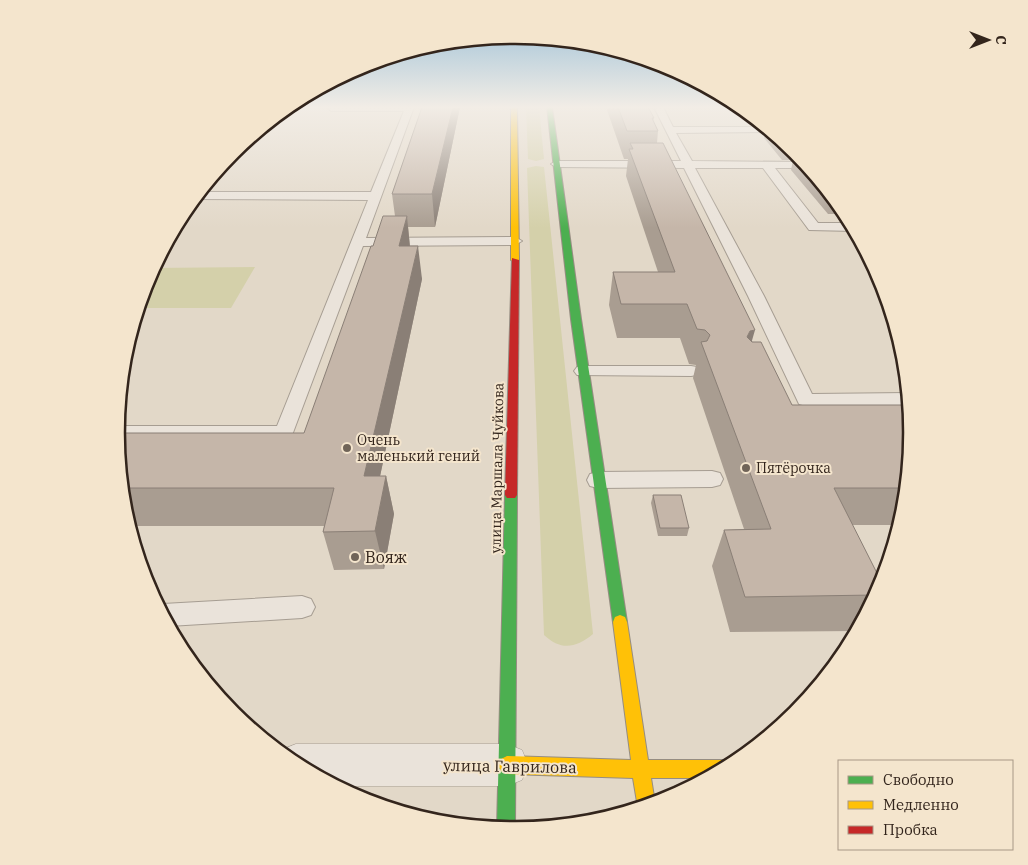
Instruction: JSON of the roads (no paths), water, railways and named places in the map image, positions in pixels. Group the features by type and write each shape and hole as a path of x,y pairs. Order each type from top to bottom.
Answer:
{"main road":[{"name":"улица Маршала Чуйкова","path":"506,821 517,147"},
{"path":"551,147 552,164 645,799"},
{"name":"улица Гаврилова","path":"507,765 708,769"}],"street":[{"name":"улица Гаврилова","path":"313,765 507,765"}],"lane":[{"path":"125,433 284,433 394,147"},
{"path":"680,147 806,400 901,399"},
{"path":"552,164 795,165"},
{"path":"766,164 814,227 844,227"},
{"path":"206,196 374,196"},
{"path":"358,242 516,241"},
{"path":"583,371 691,371"},
{"path":"775,371 793,371"},
{"path":"598,480 712,479"},
{"path":"171,615 302,607"}],"place":[{"name":"Очень маленький гений","path":"347,448"},
{"name":"Пятёрочка","path":"746,468"},
{"name":"Вояж","path":"355,557"}]}
